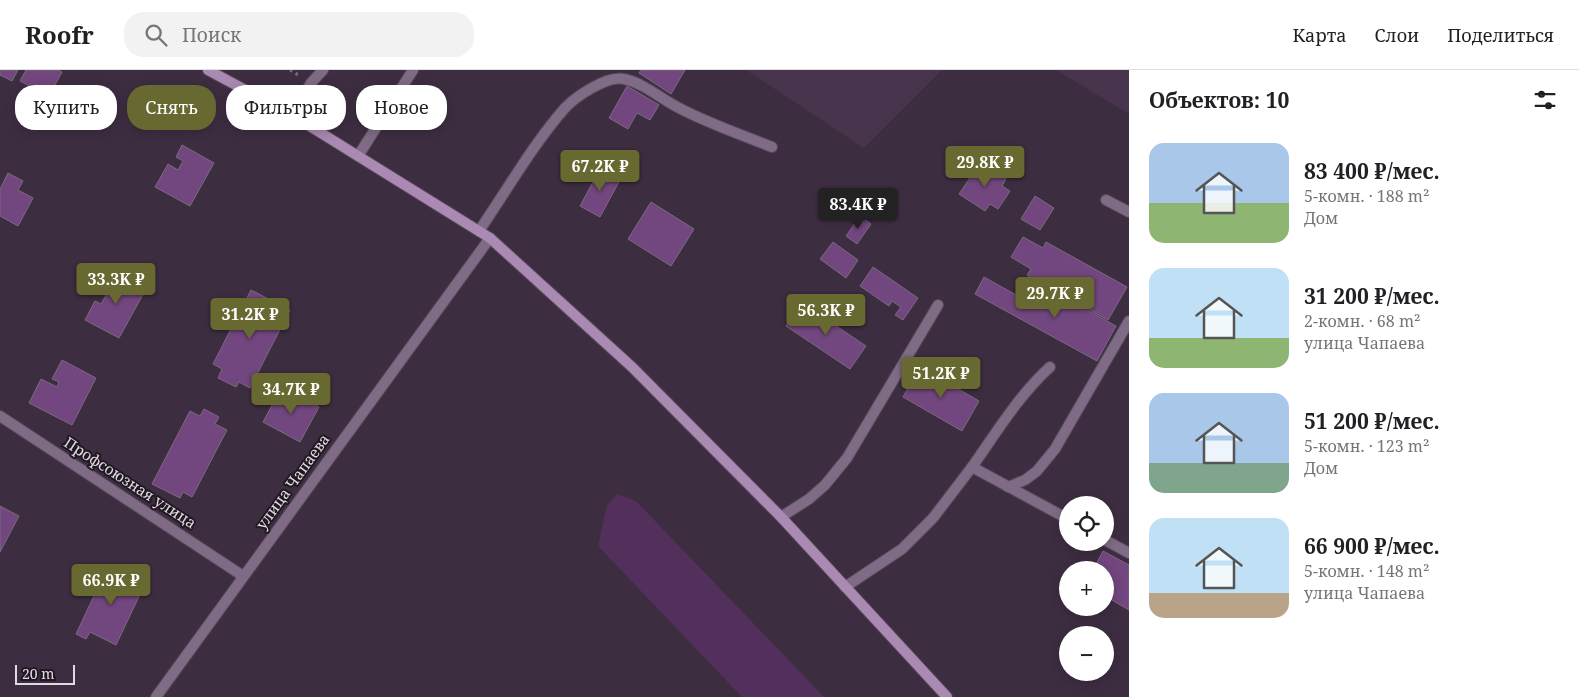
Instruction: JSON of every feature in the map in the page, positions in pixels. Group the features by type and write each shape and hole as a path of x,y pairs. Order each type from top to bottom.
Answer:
{"main road":[{"path":"208,70 236,85"},
{"path":"316,130 490,238 632,367 781,517 947,697"}],"street":[{"path":"311,85 323,70"},
{"path":"358,156 413,70"},
{"path":"479,231 547,131 566,107 592,88 609,79 623,78 679,109 772,147"},
{"path":"1106,200 1129,212"},
{"name":"улица Чапаева","path":"156,697 490,238"},
{"path":"781,517 809,499 825,485 847,458 938,305"},
{"path":"1008,487 1025,480 1037,471 1055,449 1129,321"},
{"path":"845,587 902,549 933,518 972,467 1013,408 1036,380 1050,367"},
{"name":"Профсоюзная улица","path":"0,416 243,576"},
{"path":"972,467 1059,514"},
{"path":"1114,545 1129,553"}],"shaded area":[{"path":"746,70 942,70 864,148"},
{"path":"1056,70 1129,70 1129,114"},
{"path":"617,494 636,501 824,697 742,697 598,546 607,505"}],"building":[{"path":"0,70 18,70 12,81 0,75"},
{"path":"26,70 58,70 62,72 55,85 28,85 20,81"},
{"path":"641,70 685,70 671,94 639,73"},
{"path":"627,86 659,105 650,120 637,113 628,129 609,118"},
{"path":"182,145 214,163 190,206 155,187 168,164 178,170 183,161 176,157"},
{"path":"981,162 1006,179 1002,186 1010,191 998,209 990,204 985,211 959,194"},
{"path":"601,167 621,178 600,217 580,206"},
{"path":"8,173 23,181 18,190 33,198 18,226 0,216 0,189"},
{"path":"1035,196 1054,208 1040,230 1021,219"},
{"path":"651,202 694,229 671,266 628,239"},
{"path":"860,216 871,224 857,244 846,236"},
{"path":"1023,237 1043,248 1046,242 1127,287 1108,320 1027,275 1031,269 1011,257"},
{"path":"833,242 858,260 846,278 820,259"},
{"path":"873,267 918,298 903,320 895,315 901,307 892,301 889,306 860,286"},
{"path":"112,270 146,289 119,338 85,320 95,301 101,304 108,292 102,289"},
{"path":"984,277 1041,309 1052,291 1116,326 1097,361 975,294"},
{"path":"251,290 290,310 250,388 239,382 236,387 218,378 222,369 213,364"},
{"path":"802,303 866,346 850,369 786,326"},
{"path":"62,360 96,378 72,425 29,403 41,379 57,387 59,382 52,379"},
{"path":"920,367 979,401 962,431 903,397"},
{"path":"282,387 319,407 300,442 263,422"},
{"path":"204,409 219,417 215,424 227,430 192,497 183,492 180,498 152,484 190,411 200,416"},
{"path":"0,506 19,516 0,552"},
{"path":"1103,551 1129,565 1129,610 1114,601 1114,561 1098,561"},
{"path":"108,566 145,584 116,645 90,632 86,639 76,634"}]}
